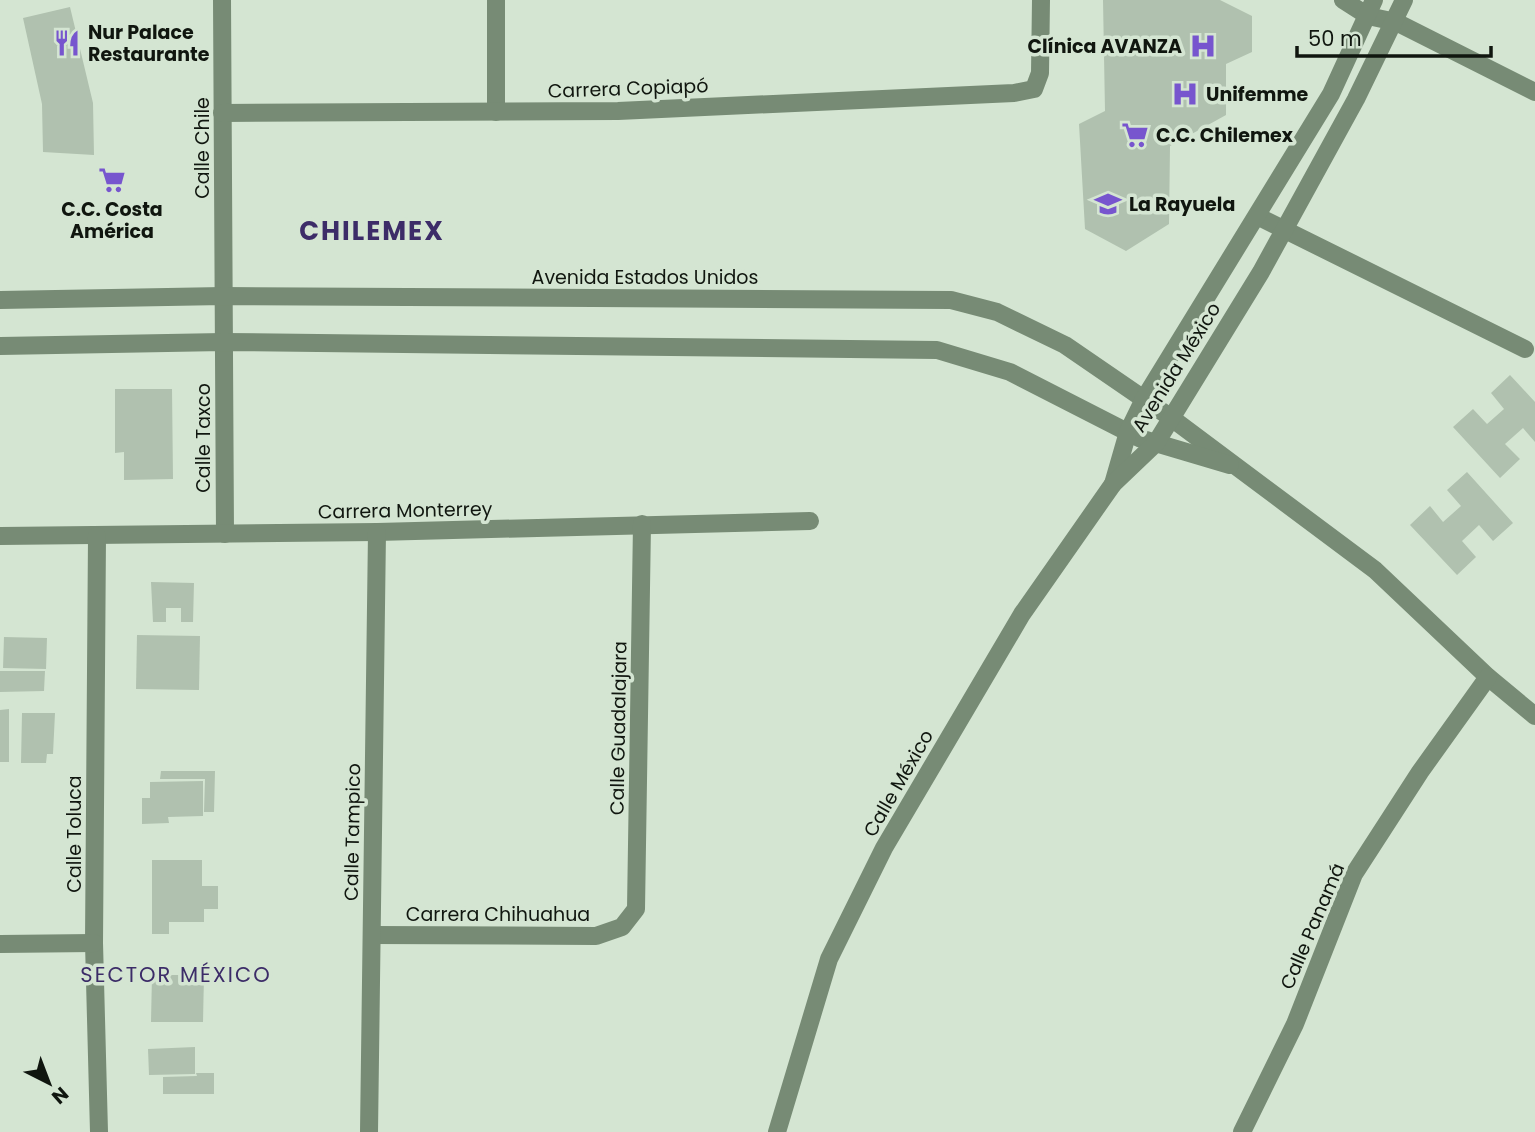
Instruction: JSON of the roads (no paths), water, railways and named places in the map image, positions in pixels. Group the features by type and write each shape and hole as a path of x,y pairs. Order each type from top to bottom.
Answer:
{"street":[{"name":"Calle Chile","path":"222,0 223,342"},
{"path":"496,0 496,112"},
{"name":"Carrera Copiapó","path":"222,113 496,112 700,107 1014,93 1034,89 1041,73 1041,0"},
{"path":"1343,0 1371,8 1535,92"},
{"name":"Avenida México","path":"1114,484 1156,443 1284,229 1396,22 1404,0"},
{"name":"Avenida México","path":"1114,484 1128,432 1144,399 1331,94 1371,8"},
{"path":"1257,216 1525,349"},
{"name":"Avenida Estados Unidos","path":"0,300 223,296 951,300 997,312 1065,345 1242,469 1375,570 1488,677 1535,716"},
{"name":"Avenida Estados Unidos","path":"0,346 223,342 937,350 1010,372 1128,432 1156,443 1242,469"},
{"name":"Calle Taxco","path":"223,342 225,534"},
{"name":"Calle México","path":"777,1132 830,959 884,848 1022,614 1114,484"},
{"name":"Carrera Monterrey","path":"0,536 377,532 810,522"},
{"name":"Calle Guadalajara","path":"622,927 636,909 642,524"},
{"name":"Calle Tampico","path":"369,1132 377,532"},
{"name":"Calle Toluca","path":"97,536 94,943 99,1132"},
{"name":"Calle Panamá","path":"1246,1131 1295,1024 1354,874 1420,772 1488,677"},
{"name":"Carrera Chihuahua","path":"372,935 596,936 622,927"},
{"path":"0,944 94,943"}],"place":[{"name":"Nur Palace Restaurante","path":"67,43"},
{"name":"Clínica AVANZA","path":"1203,46"},
{"name":"Unifemme","path":"1185,94"},
{"name":"C.C. Chilemex","path":"1135,135"},
{"name":"C.C. Costa América","path":"112,180"},
{"name":"La Rayuela","path":"1108,204"}],"district":[{"name":"CHILEMEX","path":"372,231"},
{"name":"SECTOR MÉXICO","path":"176,975"}]}
